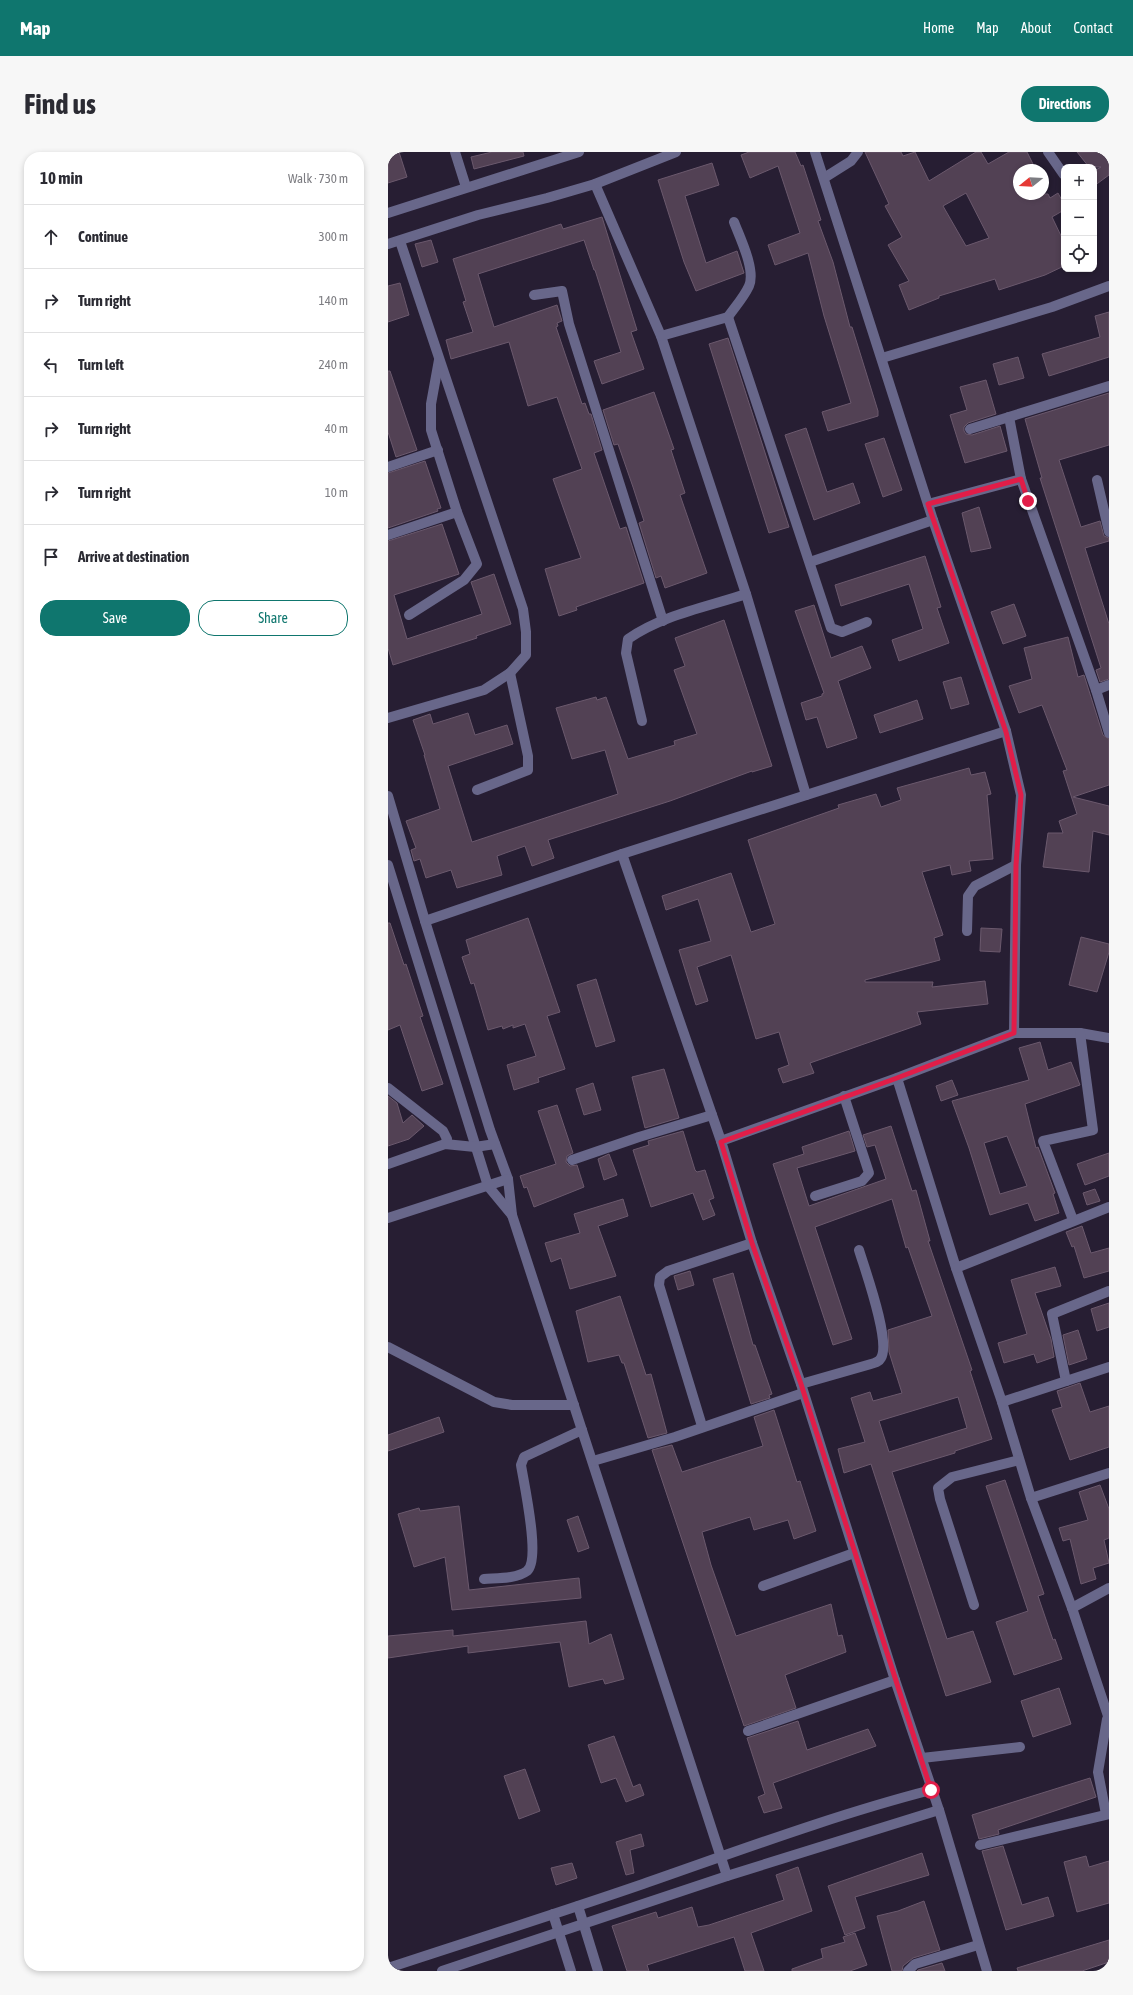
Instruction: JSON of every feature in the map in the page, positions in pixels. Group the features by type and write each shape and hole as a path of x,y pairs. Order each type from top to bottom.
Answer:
{"street":[{"path":"455,152 466,187"},
{"path":"388,213 579,152"},
{"path":"388,244 478,215 547,198 595,184 676,152"},
{"path":"815,152 933,520 1006,732 1021,795 1016,865 1014,1033"},
{"path":"824,178 851,161 858,152"},
{"path":"1048,152 1061,170"},
{"path":"595,184 661,336 746,594 806,795"},
{"path":"661,336 728,317 750,284 750,271 747,257 734,222"},
{"path":"388,718 484,690 510,673 526,655 526,632 523,608 400,241"},
{"path":"882,358 1052,307 1109,286"},
{"path":"534,295 562,291 569,324 663,621"},
{"path":"728,317 831,628 842,632 867,622"},
{"path":"410,615 464,580 477,564 457,512 431,430 430,416 440,358"},
{"path":"970,428 1109,386"},
{"path":"1008,417 1021,479 1096,690 1109,733"},
{"path":"388,467 438,450"},
{"path":"928,504 1021,479"},
{"path":"1096,480 1109,532"},
{"path":"388,535 457,512"},
{"path":"810,562 933,520"},
{"path":"642,721 626,653 628,639 640,631 663,621 746,594"},
{"path":"477,790 528,770 528,756 510,673"},
{"path":"1096,690 1109,685"},
{"path":"425,921 622,854 1006,732"},
{"path":"388,796 425,921 495,1144 508,1179 512,1215 727,1876"},
{"path":"622,854 712,1115 752,1243 802,1389 895,1680 939,1810 987,1971"},
{"path":"388,864 488,1186 512,1215"},
{"path":"967,930 968,896 975,886 1016,865"},
{"path":"721,1142 897,1078 1014,1033 1080,1032 1109,1038"},
{"path":"1073,1220 1043,1141 1093,1130 1080,1032"},
{"path":"897,1078 956,1268 1002,1402 1031,1498 1072,1608 1108,1719 1098,1772 1107,1814 980,1846"},
{"path":"388,1088 443,1131 447,1140 445,1144"},
{"path":"815,1196 862,1181 869,1173 844,1096"},
{"path":"572,1160 639,1137 712,1115"},
{"path":"388,1164 445,1144 476,1147 495,1144"},
{"path":"388,1218 508,1179"},
{"path":"956,1268 1073,1220 1109,1207"},
{"path":"702,1426 659,1285 660,1277 668,1271 752,1243"},
{"path":"593,1461 675,1437 871,1364 881,1358 884,1350 881,1326 859,1250"},
{"path":"1066,1381 1052,1314 1109,1291"},
{"path":"388,1347 494,1402 512,1405 574,1405"},
{"path":"1002,1402 1109,1367"},
{"path":"484,1580 521,1575 528,1570 532,1564 533,1535 521,1465 524,1457 582,1430"},
{"path":"974,1605 940,1499 938,1488 952,1477 1019,1460"},
{"path":"1031,1498 1109,1473"},
{"path":"763,1586 854,1553"},
{"path":"1072,1608 1109,1588"},
{"path":"748,1731 895,1680"},
{"path":"922,1758 1020,1747"},
{"path":"388,1968 900,1798 931,1790"},
{"path":"442,1971 727,1876 939,1810"},
{"path":"578,1906 585,1924 598,1971"},
{"path":"553,1914 571,1971"},
{"path":"908,1971 915,1964 978,1945"}],"building":[{"path":"388,152 399,152 407,177 388,183"},
{"path":"492,152 523,152 524,156 474,169 471,157"},
{"path":"749,152 795,152 801,166 803,165 821,220 818,221 833,262 850,327 852,327 878,411 878,416 828,431 822,412 851,403 824,316 808,253 775,265 768,245 800,233 778,166 750,178 741,155"},
{"path":"865,152 901,152 903,156 915,152 929,181 976,152 981,152 988,164 1009,152 1027,152 1033,164 1013,164 1013,200 1049,200 1049,196 1050,198 1058,193 1061,198 1061,212 1052,217 1061,236 1061,267 1045,275 999,290 995,279 939,296 939,298 909,310 899,285 909,281 888,245 902,237 885,206 889,204","holes":["966,193 989,238 966,246 943,206"]},
{"path":"1077,152 1109,152 1109,175 1097,184 1097,169 1101,167 1097,167 1097,164 1087,164"},
{"path":"712,163 719,185 685,196 706,263 737,251 744,273 696,291 684,262 658,180"},
{"path":"602,217 637,330 631,332 644,369 602,384 594,361 621,352 584,240 478,274 494,327 557,305 562,321 557,323 558,326 556,327 582,404 585,403 589,414 591,414 602,450 594,453 620,529 626,527 644,583 576,607 577,610 559,616 545,569 581,558 553,479 582,469 557,397 528,406 509,342 451,359 446,340 473,332 463,302 466,301 453,259 561,224 563,229"},
{"path":"431,240 438,262 422,267 415,244"},
{"path":"400,283 409,315 388,322 388,286"},
{"path":"1109,312 1109,357 1049,376 1042,354 1100,337 1095,316"},
{"path":"728,338 789,527 769,533 709,344"},
{"path":"1018,357 1024,378 999,385 993,364"},
{"path":"388,371 390,371 417,450 396,457 388,432"},
{"path":"986,380 996,414 968,423 964,427 964,431 966,434 972,435 1000,426 1007,451 965,463 950,415 967,410 960,387"},
{"path":"654,392 674,449 671,450 685,493 680,495 707,573 665,588 661,576 656,578 639,523 644,521 618,444 614,445 603,410"},
{"path":"1109,393 1109,445 1059,460 1081,527 1100,521 1104,536 1109,538 1109,541 1085,548 1109,624 1109,679 1100,682 1096,670 1101,668 1040,478 1042,478 1025,419"},
{"path":"806,428 827,492 853,483 860,503 814,520 785,435"},
{"path":"884,438 902,490 883,497 865,444"},
{"path":"425,461 441,508 437,509 438,511 388,528 388,473"},
{"path":"979,507 991,548 971,552 962,513"},
{"path":"442,524 459,574 394,595 407,639 482,614 471,582 494,574 511,624 476,636 477,638 393,665 388,648 388,541"},
{"path":"925,556 941,607 937,608 949,643 899,661 892,640 923,629 909,584 841,606 835,585"},
{"path":"1014,604 1026,636 1003,644 991,612"},
{"path":"814,605 831,658 862,646 871,668 838,681 857,738 827,748 817,717 806,720 801,703 822,696 824,693 795,611"},
{"path":"724,620 772,766 752,771 670,801 548,840 554,858 532,866 525,846 497,856 502,875 457,888 451,870 426,878 420,859 414,861 411,850 416,848 406,821 440,809 425,755 413,720 430,714 433,724 468,713 475,735 507,725 513,744 448,766 472,842 618,794 605,750 572,759 556,708 596,697 597,700 606,697 628,759 675,745 674,741 697,734 674,670 685,666 675,638"},
{"path":"1068,637 1078,677 1084,675 1103,735 1109,739 1109,785 1073,797 1109,806 1109,835 1093,831 1089,872 1043,867 1048,833 1063,833 1059,821 1077,814 1063,771 1067,770 1042,705 1019,713 1009,686 1032,679 1024,648"},
{"path":"961,677 969,704 951,709 943,682"},
{"path":"917,700 923,719 880,733 874,715"},
{"path":"969,768 971,775 985,772 991,794 987,795 993,859 969,861 971,871 952,875 950,865 922,872 943,935 934,938 940,960 865,980 865,982 933,982 932,987 985,981 988,1004 917,1012 921,1024 810,1063 814,1073 783,1083 778,1069 789,1065 779,1032 756,1039 731,955 697,967 708,1001 696,1005 679,950 711,941 698,899 666,910 662,896 731,873 751,932 775,924 748,840 839,808 838,805 876,794 881,807 901,800 897,788"},
{"path":"528,918 560,1012 547,1016 565,1069 538,1078 539,1082 514,1090 507,1065 536,1056 525,1024 513,1028 513,1025 503,1029 502,1026 488,1030 474,983 471,984 462,957 470,954 466,940"},
{"path":"388,923 390,923 404,965 406,964 423,1016 420,1017 443,1084 422,1091 400,1025 388,1030"},
{"path":"981,928 1002,929 1000,952 980,951"},
{"path":"1081,937 1109,944 1109,952 1097,992 1069,985"},
{"path":"596,979 615,1041 596,1047 577,985"},
{"path":"1040,1042 1048,1070 1071,1062 1080,1085 1025,1104 1036,1148 1038,1147 1055,1193 1053,1194 1059,1213 1035,1221 1028,1203 990,1215 969,1148 952,1101 1029,1080 1019,1048","holes":["1007,1136 1027,1186 1000,1194 984,1143"]},
{"path":"664,1069 679,1118 645,1128 632,1077"},
{"path":"952,1080 958,1095 941,1101 936,1086"},
{"path":"593,1083 601,1110 584,1115 576,1089"},
{"path":"388,1096 397,1103 403,1123 412,1115 424,1126 409,1139 388,1146"},
{"path":"557,1105 573,1153 567,1156 566,1162 570,1166 577,1165 584,1187 534,1207 527,1187 524,1188 520,1176 556,1164 538,1111"},
{"path":"891,1126 912,1191 916,1190 930,1241 928,1241 972,1370 970,1371 992,1439 955,1451 955,1453 892,1472 947,1639 973,1631 991,1682 946,1696 871,1464 844,1473 838,1449 865,1442 851,1398 870,1392 873,1401 902,1393 889,1352 888,1330 932,1316 908,1247 906,1248 892,1199 815,1227 852,1339 833,1345 773,1164 804,1154 802,1147 849,1131 855,1151 797,1168 809,1206 886,1179 875,1145 867,1147 863,1135","holes":["958,1397 967,1428 889,1452 879,1421"]},
{"path":"683,1131 695,1170 697,1172 705,1170 714,1198 709,1200 715,1215 703,1220 693,1193 651,1207 633,1150 649,1145 648,1141"},
{"path":"1109,1153 1109,1176 1085,1185 1077,1164"},
{"path":"609,1154 617,1175 604,1180 598,1159"},
{"path":"1095,1189 1100,1201 1087,1205 1083,1193"},
{"path":"623,1199 628,1216 598,1226 616,1276 570,1289 561,1258 551,1262 545,1243 580,1233 574,1214"},
{"path":"1082,1226 1091,1253 1109,1248 1109,1271 1084,1278 1074,1246 1072,1247 1066,1232"},
{"path":"1055,1267 1061,1286 1035,1293 1051,1339 1054,1357 1037,1363 1034,1354 1004,1363 998,1343 1027,1334 1011,1280"},
{"path":"690,1271 694,1285 678,1290 674,1276"},
{"path":"733,1273 753,1345 755,1345 772,1394 769,1395 770,1398 751,1404 713,1279"},
{"path":"620,1296 646,1375 651,1374 667,1433 648,1438 624,1363 622,1363 619,1355 588,1362 576,1311"},
{"path":"1109,1303 1109,1327 1097,1331 1091,1309"},
{"path":"1078,1330 1087,1359 1069,1365 1063,1335"},
{"path":"1080,1383 1090,1412 1109,1406 1109,1447 1070,1460 1052,1410 1062,1407 1057,1391"},
{"path":"774,1410 797,1482 800,1481 816,1531 794,1539 788,1520 754,1530 750,1517 702,1532 711,1565 736,1636 831,1604 838,1636 842,1635 846,1652 785,1675 796,1708 744,1726 652,1450 672,1445 682,1472 763,1446 754,1417"},
{"path":"439,1417 444,1432 388,1451 388,1435"},
{"path":"1005,1480 1044,1594 1038,1596 1053,1640 1055,1639 1062,1659 1014,1675 996,1622 1028,1611 986,1486"},
{"path":"1100,1485 1109,1509 1109,1538 1104,1540 1109,1563 1093,1568 1096,1579 1081,1584 1070,1539 1063,1541 1059,1528 1088,1520 1079,1492"},
{"path":"459,1506 469,1590 579,1578 581,1598 452,1610 445,1557 414,1567 398,1514 419,1508 420,1511"},
{"path":"578,1516 589,1548 578,1552 567,1520"},
{"path":"586,1621 589,1644 611,1634 624,1679 605,1684 603,1679 569,1687 560,1642 468,1653 468,1646 388,1658 388,1636 453,1630 453,1636"},
{"path":"1059,1688 1071,1724 1033,1737 1021,1701"},
{"path":"798,1721 807,1750 868,1729 876,1746 773,1783 782,1808 764,1813 758,1797 765,1794 747,1738"},
{"path":"614,1736 633,1787 640,1784 644,1795 626,1802 616,1778 601,1783 588,1745"},
{"path":"525,1769 540,1811 519,1819 504,1776"},
{"path":"1090,1778 1096,1797 998,1830 999,1834 979,1839 972,1815"},
{"path":"641,1834 644,1846 630,1850 634,1873 626,1875 616,1842"},
{"path":"1003,1846 1022,1905 1048,1897 1054,1916 1006,1930 982,1851"},
{"path":"922,1853 929,1875 855,1897 865,1928 845,1935 828,1886"},
{"path":"1086,1856 1089,1867 1109,1861 1109,1903 1077,1912 1064,1862"},
{"path":"572,1863 577,1878 556,1885 551,1868"},
{"path":"798,1867 812,1911 751,1933 764,1971 745,1971 734,1937 647,1965 649,1971 627,1971 612,1926 656,1912 658,1918 692,1907 698,1927 709,1925 784,1900 776,1875"},
{"path":"924,1901 940,1950 913,1958 903,1966 902,1971 892,1971 877,1916 898,1911"},
{"path":"855,1933 867,1965 850,1971 792,1971 792,1969 823,1958 821,1949 845,1942 843,1937"},
{"path":"1109,1940 1109,1962 1082,1971 1018,1971 1017,1968"},
{"path":"942,1963 945,1971 917,1971 918,1970"}],"route":[{"path":"931,1790 801,1384 752,1243 721,1142 897,1078 1014,1033 1016,865 1021,795 1006,732 928,504 1021,479 1028,501"}]}
